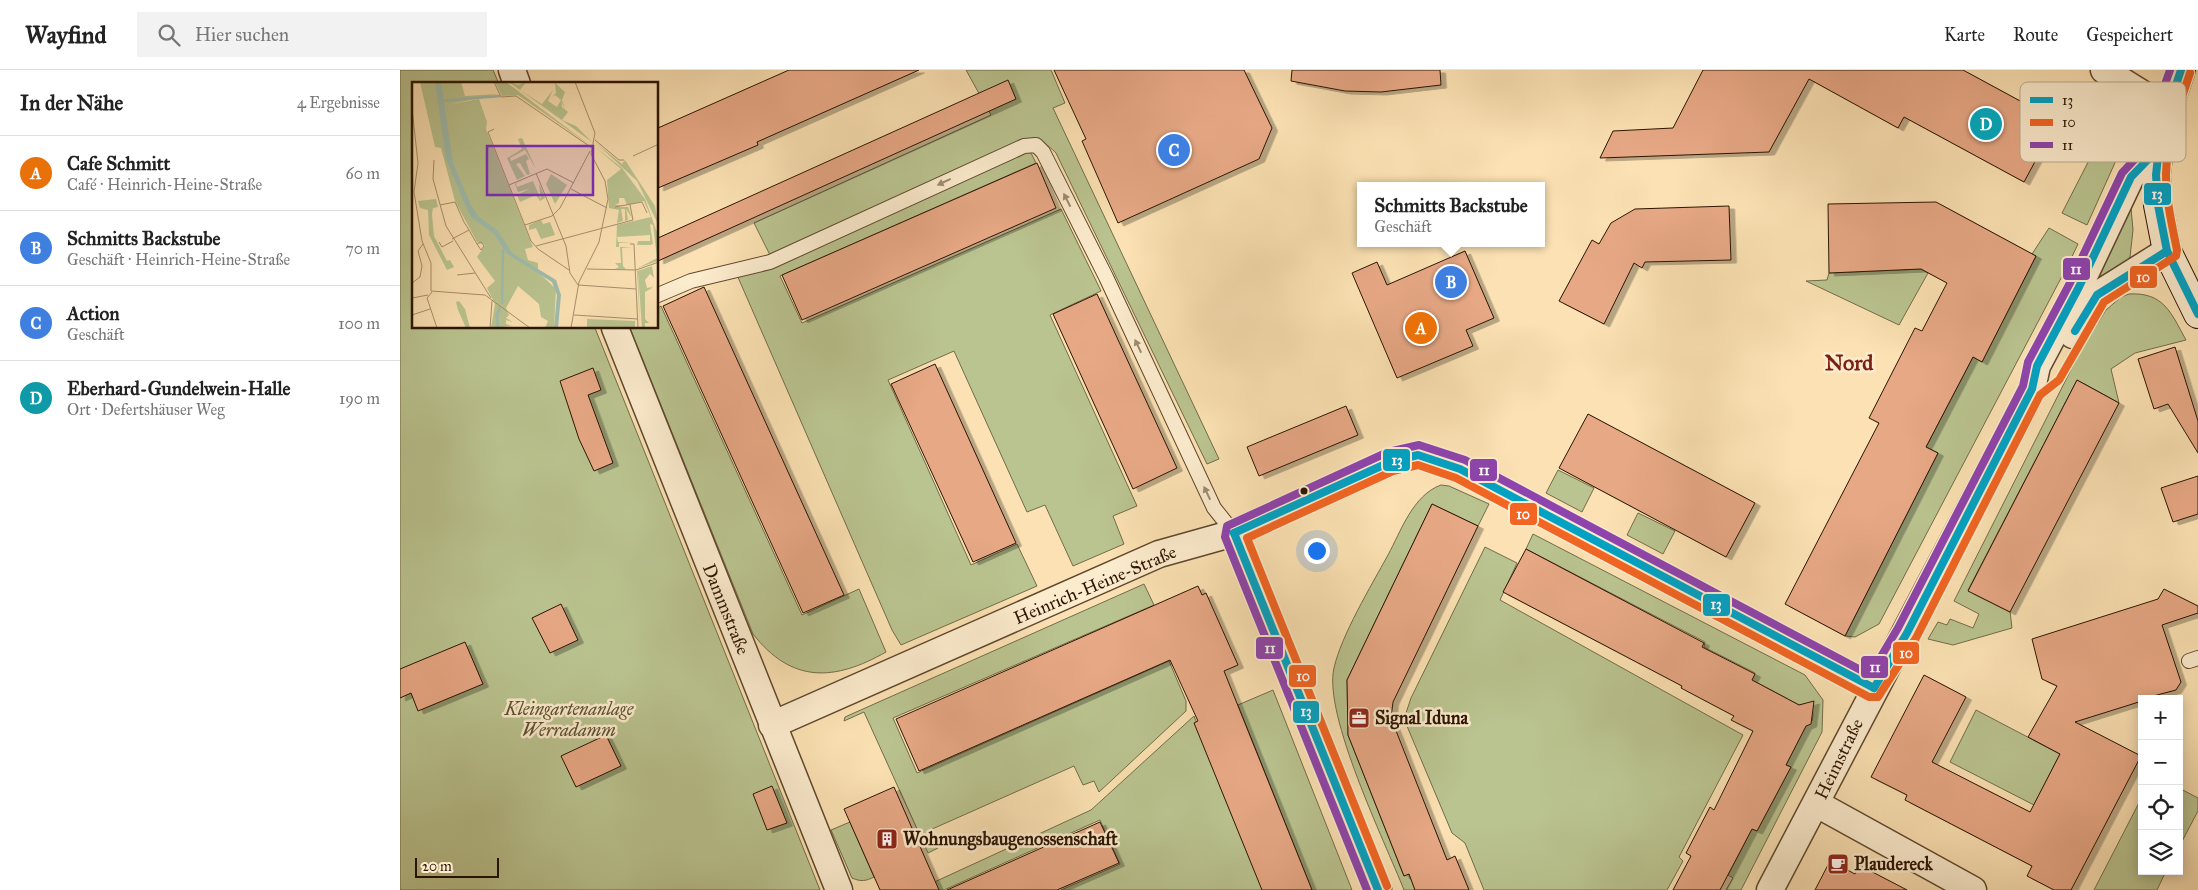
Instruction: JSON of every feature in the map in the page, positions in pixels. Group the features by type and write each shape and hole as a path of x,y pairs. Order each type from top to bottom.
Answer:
{"main road":[{"path":"2177,82 2181,70"},
{"path":"2157,162 2158,205 2167,251 2198,314"}],"street":[{"path":"512,70 516,82"},
{"path":"2104,70 2123,82"},
{"name":"Heimstraße","path":"1770,890 1817,804 1874,688 1916,616 2032,389 2037,366 2079,287 2131,177 2145,162"},
{"name":"Heimstraße","path":"2032,389 2051,374 2097,295 2167,251"},
{"name":"Dammstraße","path":"615,329 839,890"},
{"name":"Heinrich-Heine-Straße","path":"772,725 1160,554 1234,533 1390,462 1418,455 1460,469 1874,688"},
{"path":"1234,533 1378,890"},
{"path":"1817,804 1973,890"}],"lane":[{"path":"659,295 691,281 770,262 1024,146 1036,145 1043,152 1106,277 1214,508 1234,533"}],"green space":[{"name":"Kleingartenanlage Werradamm","path":"400,70 493,70 498,82 412,82 412,329 595,329 820,890 400,890"},
{"path":"966,70 1051,70 1065,103 1053,108 1219,459 1207,464 1056,153 1049,146 1037,140 1022,141 770,255 754,223 991,115"},
{"path":"1030,151 1036,163 780,276 802,323 1061,209 1101,291 1050,315 1137,506 1113,516 1124,544 1073,566 1045,505 1027,512 954,351 888,380 971,565 1017,544 1037,586 901,645 892,630 737,275 769,267"},
{"path":"2088,162 2115,162 2087,225 2062,213"},
{"path":"2131,208 2133,230 2130,257 2116,270 2090,281"},
{"path":"2049,228 2078,244 2069,263 1879,624 1855,637 1845,636 1938,453 1926,447 1973,357 1982,362 2036,256 2032,254"},
{"path":"1921,269 1928,273 1899,325 1806,281 1827,280 1829,273"},
{"path":"2129,294 2141,294 2151,297 2165,306 2186,340 2135,353 2111,369 2119,403 2077,380 1968,590 2010,611 2012,628 1953,645 1928,639 1938,622 1947,625 1950,619 1973,628 1979,614 1954,601 2081,350 2106,310 2121,297"},
{"path":"661,306 802,615 859,589 886,652 867,662 849,668 815,673 783,662 753,634 630,329 659,329 659,307"},
{"path":"1558,470 1594,488 1582,512 1546,493"},
{"path":"1441,485 1449,486 1489,504 1478,526 1432,504 1347,680 1348,735 1404,876 1409,874 1415,890 1404,890 1346,746 1333,689 1334,668 1350,626 1403,525 1415,505 1431,490"},
{"path":"1638,513 1675,531 1663,554 1627,535"},
{"path":"1533,534 1805,675 1823,700 1822,732 1741,890 1726,890 1733,878 1728,875 1752,829 1757,831 1791,767 1786,765 1806,726 1812,721 1813,713 1811,708 1804,704 1799,705 1752,680 1755,673 1704,647 1705,642 1526,549"},
{"path":"1485,547 1517,563 1500,600 1743,735 1679,857 1683,861 1667,890 1484,890 1465,843 1452,833 1404,719 1411,698"},
{"path":"1144,584 1154,605 893,718 917,773 1169,661 1186,701 1186,711 1099,792 1094,781 1083,785 1074,766 930,830 938,848 928,853 864,712 844,721 845,717"},
{"path":"1273,690 1352,890 1312,890 1238,705"},
{"path":"1976,710 2060,754 2034,805 1950,762"},
{"path":"1194,716 1263,890 1061,890 1120,864 1100,820 944,890 917,890 1091,810"},
{"path":"2183,790 2198,798 2198,811 2183,839"},
{"path":"2138,805 2138,875 2164,875 2157,890 2094,890"},
{"path":"850,822 874,877 861,880 852,878 831,830"}],"building":[{"path":"789,70 919,70 757,142 758,145 659,188 659,128"},
{"path":"1054,70 1244,70 1272,128 1259,159 1118,223 1082,141 1086,139"},
{"path":"1292,70 1440,70 1441,85 1381,92 1345,91 1291,81"},
{"path":"1703,70 1963,70 2020,101 2020,162 2035,162 2024,182 1904,117 1898,128 1809,79 1769,152 1600,158 1613,131 1673,128"},
{"path":"1008,80 1016,99 659,261 659,238"},
{"path":"1037,163 1056,208 802,320 782,275"},
{"path":"1936,202 2036,256 1982,362 1973,357 1926,447 1938,453 1845,636 1785,604 1879,423 1869,418 1915,328 1922,331 1947,283 1921,269 1829,273 1828,204"},
{"path":"1729,206 1731,260 1645,262 1642,268 1634,263 1604,324 1559,301 1592,240 1599,244 1611,223 1635,209"},
{"path":"1465,251 1494,318 1466,330 1473,346 1397,378 1352,273 1377,262 1387,285"},
{"path":"704,287 844,595 803,613 663,306"},
{"path":"1097,294 1177,468 1133,489 1053,314"},
{"path":"2175,347 2198,421 2198,453 2168,404 2154,409 2138,359"},
{"path":"935,364 1016,543 973,562 891,384"},
{"path":"593,368 601,390 588,395 613,463 594,471 579,439 560,381"},
{"path":"2077,380 2119,403 2010,612 1968,591"},
{"path":"1346,406 1358,435 1259,476 1247,447"},
{"path":"1588,414 1755,503 1726,557 1559,468"},
{"path":"2198,476 2198,514 2173,522 2161,488"},
{"path":"1432,504 1478,526 1393,702 1391,718 1447,860 1455,856 1469,890 1415,890 1409,874 1404,876 1348,735 1347,680"},
{"path":"1526,549 1704,643 1702,647 1755,674 1752,680 1799,705 1814,701 1811,724 1806,726 1786,765 1791,767 1757,831 1752,829 1720,890 1673,890 1691,856 1686,853 1710,807 1714,810 1753,731 1731,720 1734,716 1681,688 1682,686 1503,592"},
{"path":"1198,586 1202,595 1206,593 1238,665 1224,671 1312,890 1262,890 1194,723 1198,721 1170,660 919,771 896,719"},
{"path":"2164,589 2198,606 2198,613 2162,625 2181,682 2176,690 2157,695 2138,695 2138,702 2075,722 2138,754 2138,762 2071,890 2054,890 2027,876 2032,866 1905,800 1907,795 1871,777 1924,675 1966,697 1932,762 2030,812 2060,754 2028,737 2057,686 2042,679 2032,639 2158,599"},
{"path":"561,604 578,640 550,653 532,618"},
{"path":"465,642 483,684 418,711 411,693 400,698 400,669"},
{"path":"606,735 621,766 576,787 561,756"},
{"path":"772,786 787,823 767,830 753,794"},
{"name":"Wohnungsbaugenossenschaft","path":"894,787 939,890 880,890 844,809"},
{"path":"1100,822 1119,863 1057,890 947,890"},
{"path":"1830,861 1855,874 1859,865 1907,890 1815,890"}],"transit line":[{"name":"11","path":"2166,82 2170,70"},
{"name":"13","path":"2177,82 2181,70"},
{"name":"10","path":"2186,86 2190,73"},
{"name":"11","path":"1367,890 1225,537 1227,526 1388,452 1419,445 1465,460 1870,675 1898,628 2023,386 2028,362 2070,283 2122,173 2132,162"},
{"name":"13","path":"1874,688 1907,633 2032,389 2037,366 2079,287 2131,177 2145,162"},
{"name":"13","path":"2157,162 2156,175 2158,205 2167,251 2198,314"},
{"name":"10","path":"1387,886 1247,538 1393,471 1418,465 1456,478 1869,697 1878,697 1916,638 2040,395 2059,380 2104,302 2176,256 2177,250 2167,193 2167,162"},
{"name":"13","path":"2075,331 2097,295 2167,251"},
{"name":"13","path":"1234,533 1390,462 1418,455 1460,469 1874,688"},
{"name":"13","path":"1234,533 1378,890"}],"place":[{"name":"Eberhard-Gundelwein-Halle","path":"1986,124"},
{"name":"Action","path":"1174,150"},
{"name":"Schmitts Backstube","path":"1451,282"},
{"name":"Cafe Schmitt","path":"1421,328"},
{"name":"Signal Iduna","path":"1359,718"},
{"name":"Wohnungsbaugenossenschaft","path":"887,839"},
{"name":"Plaudereck","path":"1838,864"}],"district":[{"name":"Nord","path":"1849,362"}]}
